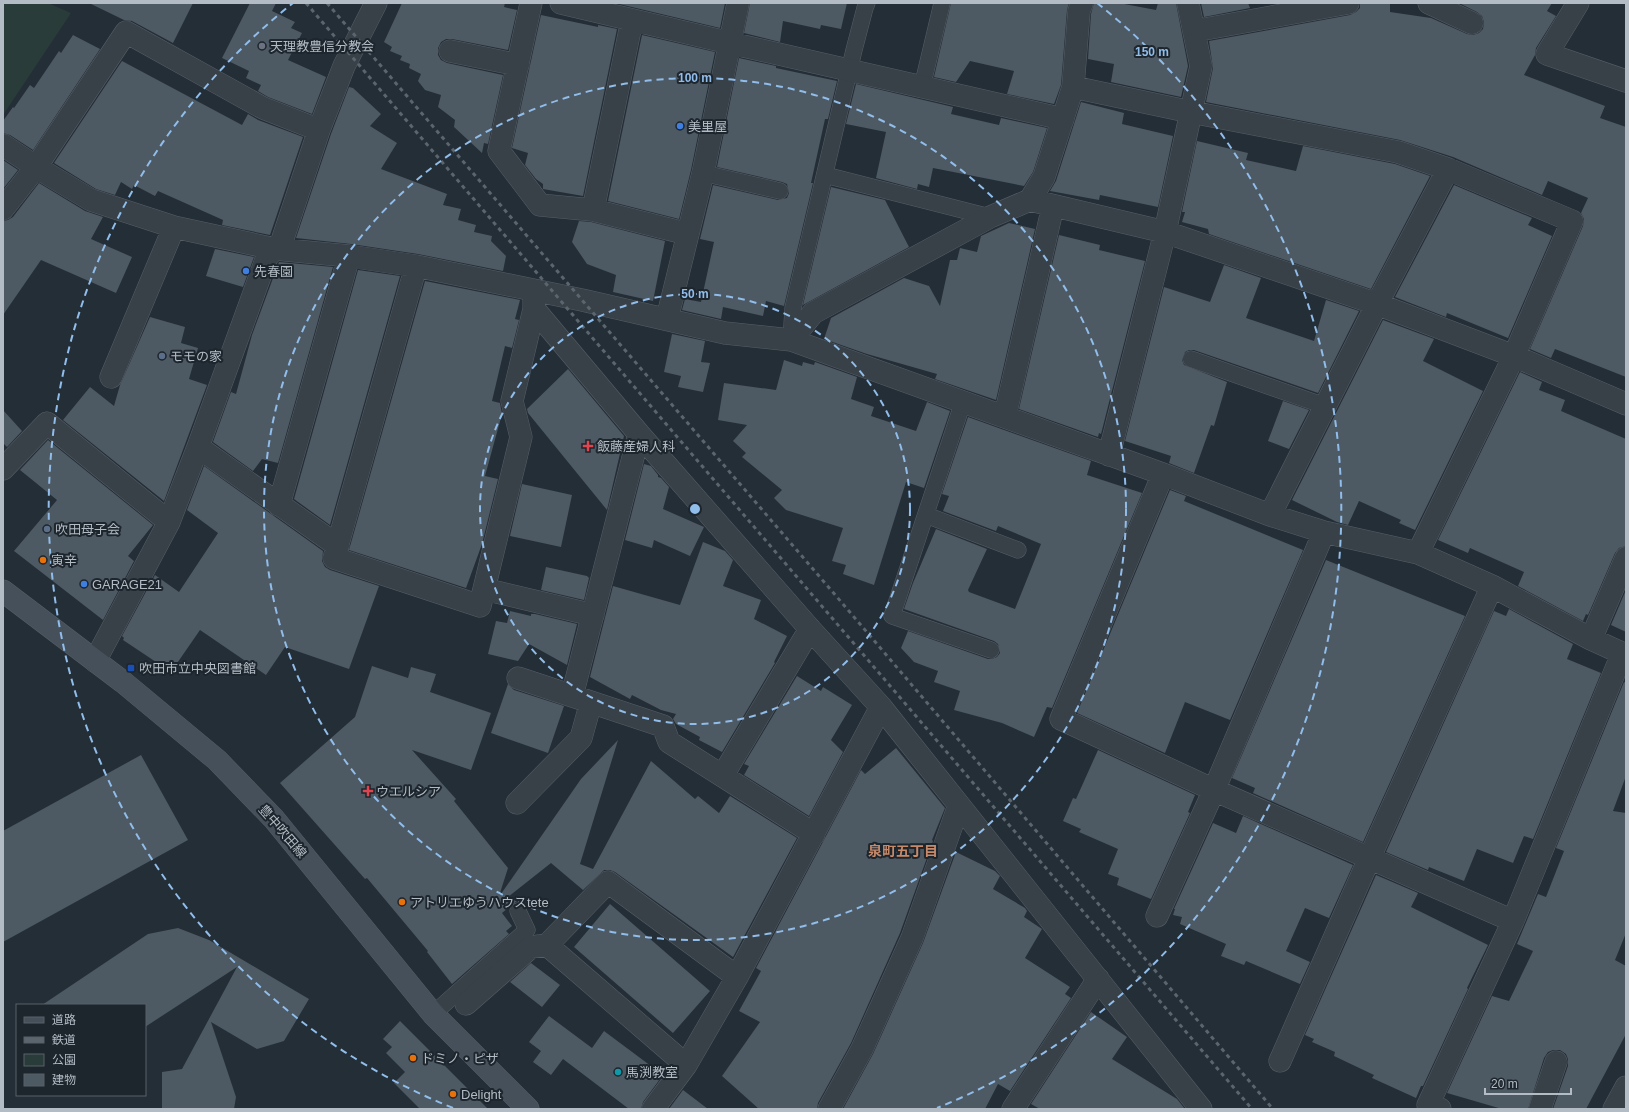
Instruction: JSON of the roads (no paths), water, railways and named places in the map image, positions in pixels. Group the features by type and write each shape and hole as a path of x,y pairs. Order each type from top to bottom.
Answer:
{"main road":[{"name":"豊中吹田線","path":"3,591 95,661 217,760 274,819 434,1014 528,1109"}],"street":[{"path":"531,3 499,151 540,205 593,210 688,234"},
{"path":"562,3 730,44 1063,119"},
{"path":"667,319 703,173 738,3"},
{"path":"791,340 813,313 990,217 1030,200 1044,176 1073,87 1079,11 1082,3"},
{"path":"1108,455 1165,232 1200,66 1188,3"},
{"path":"1194,31 1348,3"},
{"path":"1429,3 1472,23"},
{"path":"1578,3 1547,54 1626,81"},
{"path":"95,661 169,522 267,257 282,241 319,130 344,66 373,4"},
{"path":"593,210 632,20"},
{"path":"3,209 36,167 126,32 263,108 319,130"},
{"path":"450,51 518,65"},
{"path":"1073,87 1191,112 1398,152 1448,169 1572,221 1514,356 1418,553"},
{"path":"3,145 91,200 174,227 275,249 349,256 416,266 534,300 582,300 725,333 791,340 1005,416 1270,515 1324,532 1418,553 1492,586 1624,655 1513,920 1428,1105 1440,1109"},
{"path":"1270,515 1377,304 1448,169"},
{"path":"1030,200 1165,232 1377,304 1514,356 1626,404"},
{"path":"1005,416 1053,206"},
{"path":"112,377 174,227"},
{"path":"279,505 349,256"},
{"path":"416,266 334,558 480,606 521,436 512,401 534,300"},
{"path":"534,300 639,434 881,708 1201,1109"},
{"path":"3,469 47,422 169,522"},
{"path":"517,804 581,738 582,699 592,615 639,434"},
{"path":"198,447 338,546"},
{"path":"1163,474 1061,719 1214,790 1369,859 1513,920"},
{"path":"1158,916 1214,790 1324,532"},
{"path":"1591,639 1626,558"},
{"path":"1280,1061 1492,586"},
{"path":"484,589 592,615"},
{"path":"723,775 810,629"},
{"path":"518,678 663,726 669,742 814,834"},
{"path":"653,1109 686,1065 736,977 881,708"},
{"path":"829,1109 862,1049 912,938 959,805"},
{"path":"466,1004 531,947 547,945 608,882 736,977"},
{"path":"547,945 686,1065"},
{"path":"1013,1109 1098,979"},
{"path":"1540,1109 1556,1062"},
{"path":"1614,1109 1626,1087"}],"lane":[{"path":"791,340 793,308 849,70 867,3"},
{"path":"922,87 942,3"},
{"path":"703,173 780,191"},
{"path":"825,175 990,217"},
{"path":"1191,359 1325,406"},
{"path":"963,402 892,616 991,650"},
{"path":"926,515 1018,550"},
{"path":"434,1014 527,930 518,911"}],"railway":[{"path":"306,3 1252,1109"},
{"path":"327,3 831,590 1273,1109"}],"place":[{"name":"天理教豊信分教会","path":"262,46"},
{"name":"美里屋","path":"680,126"},
{"name":"先春園","path":"246,271"},
{"name":"モモの家","path":"162,356"},
{"name":"飯藤産婦人科","path":"588,446"},
{"name":"吹田母子会","path":"47,529"},
{"name":"寅辛","path":"43,560"},
{"name":"GARAGE21","path":"84,584"},
{"name":"吹田市立中央図書館","path":"131,668"},
{"name":"ウエルシア","path":"368,791"},
{"name":"アトリエゆうハウスtete","path":"402,902"},
{"name":"ドミノ・ピザ","path":"413,1058"},
{"name":"馬渕教室","path":"618,1072"},
{"name":"Delight","path":"453,1094"}],"district":[{"name":"泉町五丁目","path":"903,851"}]}
